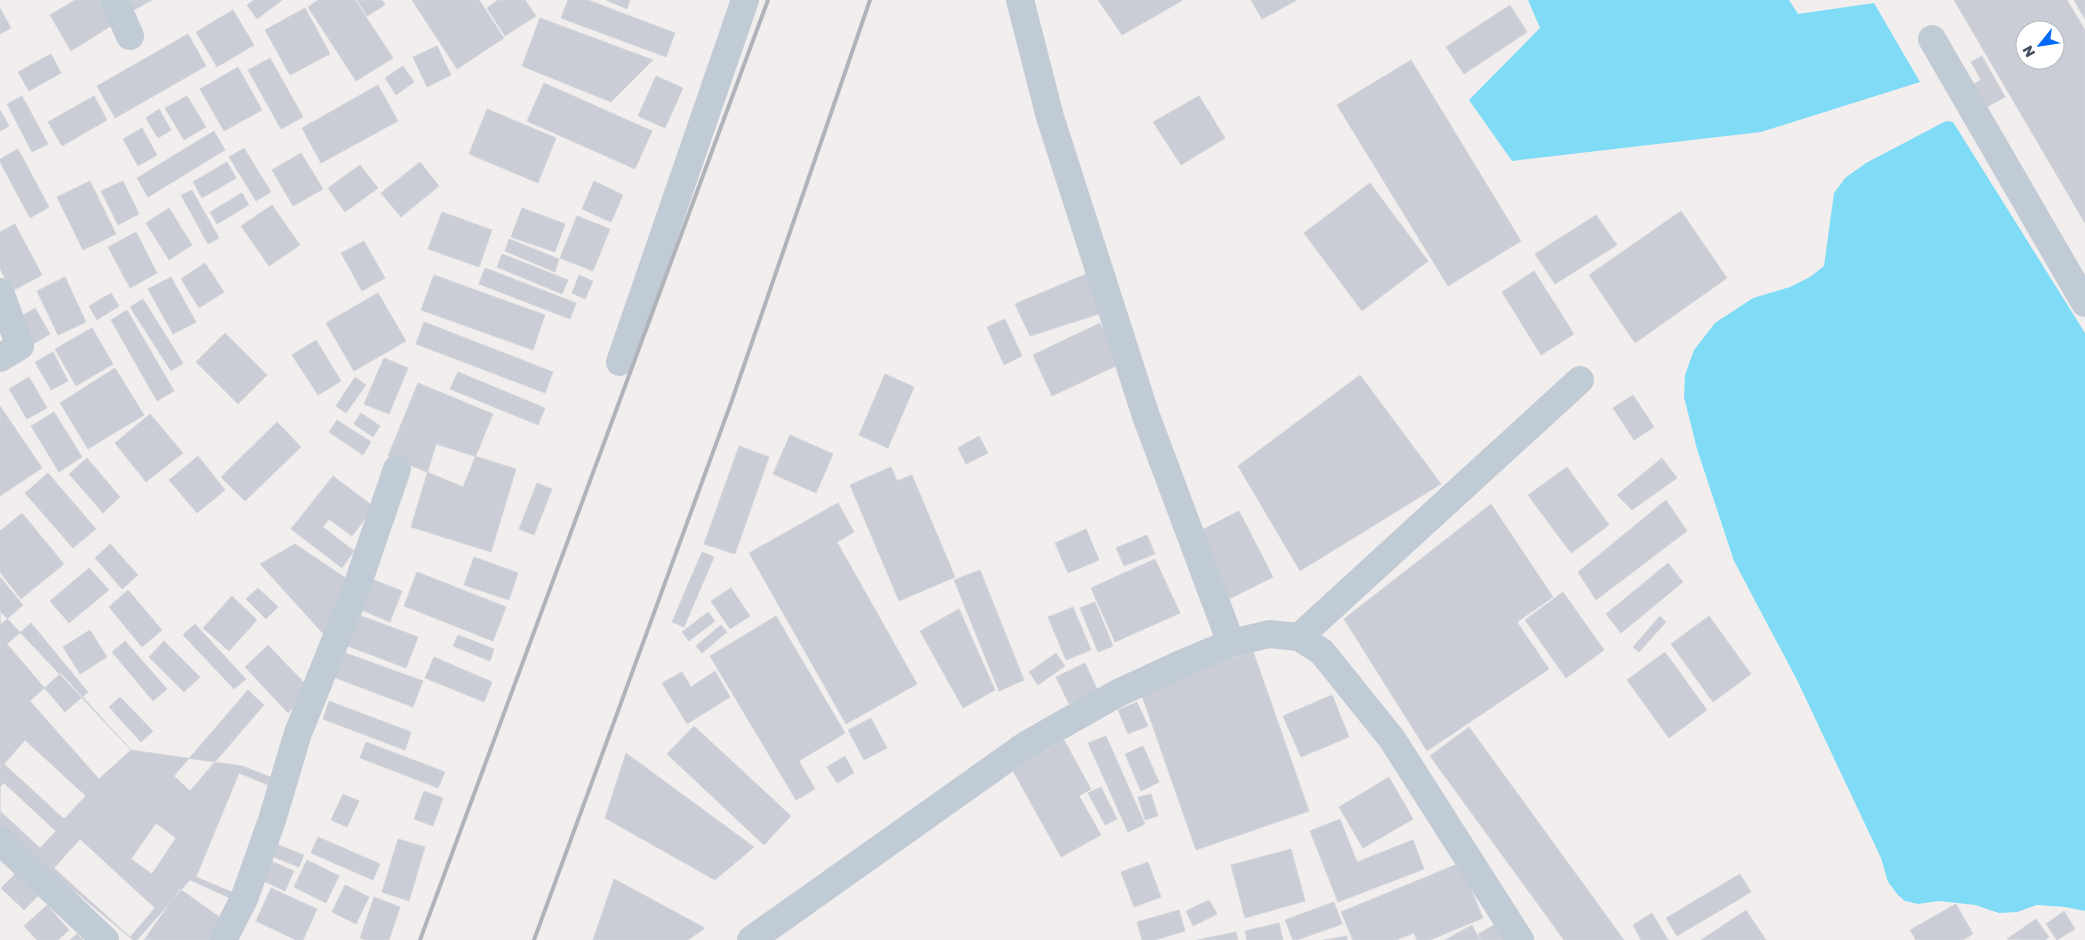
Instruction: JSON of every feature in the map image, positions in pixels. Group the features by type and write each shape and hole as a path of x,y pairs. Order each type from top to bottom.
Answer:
{"street":[{"path":"114,0 130,36"},
{"path":"620,362 745,0"},
{"path":"1020,0 1050,117 1146,416 1231,643"},
{"path":"1932,39 2085,303"},
{"path":"0,292 20,346 0,358"},
{"path":"1300,637 1580,380"},
{"path":"223,940 244,899 272,820 298,733 355,592 398,469"},
{"path":"751,940 1026,745 1118,693 1231,643 1269,634 1300,637 1322,652 1392,739 1520,940"},
{"path":"0,841 105,940"}],"water":[{"path":"1528,0 1789,0 1798,14 1874,3 1920,82 1761,132 1512,161 1469,100 1540,28"},
{"path":"1946,121 1953,122 2085,333 2085,911 2037,905 2017,912 1999,913 1975,905 1939,901 1918,904 1905,901 1898,895 1888,882 1881,858 1797,680 1734,561 1697,449 1684,397 1685,375 1694,350 1715,323 1753,298 1790,287 1810,277 1824,266 1834,193 1845,178 1866,163"}],"building":[{"path":"75,0 99,0 114,24 71,51 50,15"},
{"path":"126,0 152,0 132,11"},
{"path":"254,0 282,0 257,19 247,5"},
{"path":"318,0 355,0 393,58 356,81 308,7"},
{"path":"357,0 382,0 385,5 367,16"},
{"path":"412,0 479,0 504,38 457,69"},
{"path":"498,0 525,0 536,16 505,36 487,8"},
{"path":"568,0 588,0 675,33 666,57 561,18"},
{"path":"606,0 630,0 627,9"},
{"path":"1098,0 1183,0 1122,35"},
{"path":"1251,0 1297,0 1262,19"},
{"path":"1954,0 2067,0 2085,30 2085,223"},
{"path":"2074,0 2085,0 2085,19"},
{"path":"1510,5 1527,32 1464,74 1446,47"},
{"path":"0,8 11,28 0,34"},
{"path":"305,8 330,54 290,75 265,30"},
{"path":"233,10 254,45 217,67 196,32"},
{"path":"540,18 653,60 611,102 522,66"},
{"path":"188,34 206,66 115,118 97,86"},
{"path":"437,46 451,75 427,87 413,57"},
{"path":"51,54 61,73 29,91 18,72"},
{"path":"1982,56 2005,97 1987,107 1974,84 1981,80 1971,62"},
{"path":"270,58 303,117 281,129 248,70"},
{"path":"1411,60 1521,241 1448,286 1337,105"},
{"path":"403,66 414,82 396,95 385,78"},
{"path":"238,67 262,110 224,131 200,89"},
{"path":"656,76 683,88 665,128 638,116"},
{"path":"544,83 652,131 635,169 527,121"},
{"path":"378,85 398,121 321,163 302,128"},
{"path":"22,96 48,144 32,152 7,104"},
{"path":"94,96 107,120 62,146 48,122"},
{"path":"187,96 206,127 184,140 165,108"},
{"path":"1199,96 1225,138 1181,165 1153,122"},
{"path":"159,109 171,130 158,138 146,118"},
{"path":"487,109 556,138 538,183 469,154"},
{"path":"0,110 9,126 0,131"},
{"path":"142,128 157,155 138,166 123,139"},
{"path":"214,131 225,150 148,197 137,178"},
{"path":"244,148 271,192 256,201 229,157"},
{"path":"18,149 49,207 30,218 0,162 0,159"},
{"path":"301,153 323,189 293,206 272,170"},
{"path":"227,162 236,178 202,198 193,182"},
{"path":"420,162 439,186 401,217 381,193"},
{"path":"360,165 378,188 345,212 328,188"},
{"path":"90,181 116,234 83,250 57,197"},
{"path":"123,181 139,214 118,225 101,191"},
{"path":"594,181 623,195 611,222 582,209"},
{"path":"1370,183 1428,261 1362,311 1304,233"},
{"path":"192,190 219,238 208,244 181,195"},
{"path":"242,193 249,205 217,224 210,212"},
{"path":"272,205 300,245 269,266 241,226"},
{"path":"169,208 192,245 169,260 146,223"},
{"path":"522,208 565,224 555,252 511,237"},
{"path":"1681,211 1727,278 1635,343 1589,275"},
{"path":"442,212 492,230 479,267 428,249"},
{"path":"1596,215 1617,245 1555,284 1535,254"},
{"path":"577,216 610,229 593,271 560,258"},
{"path":"15,224 42,275 12,291 0,269 0,232"},
{"path":"136,232 157,273 130,288 108,247"},
{"path":"509,239 559,259 555,272 505,251"},
{"path":"364,241 385,278 362,291 341,253"},
{"path":"502,254 568,280 562,294 497,267"},
{"path":"205,263 224,292 199,308 181,279"},
{"path":"485,268 576,303 570,319 479,284"},
{"path":"1534,271 1574,334 1541,355 1502,292"},
{"path":"1086,274 1102,313 1030,336 1015,304"},
{"path":"434,275 545,315 533,350 421,310"},
{"path":"579,275 593,281 585,299 572,293"},
{"path":"65,277 86,322 58,335 37,291"},
{"path":"171,277 196,322 173,334 148,289"},
{"path":"111,293 119,306 97,320 89,306"},
{"path":"378,293 406,341 354,371 326,323"},
{"path":"143,299 183,363 171,371 130,307"},
{"path":"35,308 50,334 30,346 15,320"},
{"path":"127,310 174,391 157,401 111,320"},
{"path":"1005,319 1022,356 1004,365 987,327"},
{"path":"424,322 553,372 545,393 416,344"},
{"path":"1100,323 1120,364 1052,396 1033,355"},
{"path":"92,328 113,364 76,386 55,349"},
{"path":"225,333 267,375 238,404 196,362"},
{"path":"316,340 341,381 318,395 292,355"},
{"path":"53,352 68,381 51,390 35,362"},
{"path":"384,358 408,368 389,414 364,404"},
{"path":"115,368 144,415 88,449 60,403"},
{"path":"458,372 545,408 538,425 450,389"},
{"path":"885,374 914,387 888,448 859,435"},
{"path":"1360,375 1441,484 1300,571 1238,466"},
{"path":"29,377 47,408 27,419 9,389"},
{"path":"355,377 366,385 346,413 336,406"},
{"path":"418,383 493,414 463,487 388,456"},
{"path":"1633,395 1654,427 1634,440 1613,408"},
{"path":"0,406 42,468 0,496"},
{"path":"54,412 82,457 59,472 31,426"},
{"path":"361,413 380,426 373,437 354,424"},
{"path":"150,414 183,453 146,482 115,443"},
{"path":"337,420 371,442 363,455 329,432"},
{"path":"277,422 301,447 245,501 221,477"},
{"path":"790,435 833,454 816,493 773,474"},
{"path":"979,436 988,453 966,464 958,448"},
{"path":"436,444 516,469 491,552 411,527"},
{"path":"739,446 769,457 735,554 704,544"},
{"path":"198,456 225,490 197,513 169,480"},
{"path":"87,458 120,497 103,513 69,474"},
{"path":"1662,458 1677,478 1632,510 1617,495"},
{"path":"891,467 897,481 912,475 955,577 899,601 850,485"},
{"path":"1567,467 1609,525 1571,553 1528,495"},
{"path":"48,473 96,529 73,548 25,493"},
{"path":"333,476 374,507 352,536 329,519 323,527 354,551 342,568 291,529"},
{"path":"537,483 552,489 534,535 519,529"},
{"path":"1666,500 1687,531 1596,600 1578,572"},
{"path":"838,503 854,532 837,542 917,684 846,724 749,553"},
{"path":"1491,504 1553,597 1517,622 1549,669 1427,751 1344,619"},
{"path":"1239,511 1273,577 1229,599 1196,533"},
{"path":"22,513 64,564 21,599 0,572 0,531"},
{"path":"1086,529 1099,560 1068,573 1055,543"},
{"path":"1147,535 1155,554 1124,566 1116,548"},
{"path":"110,544 138,575 122,589 95,558"},
{"path":"295,544 356,585 327,638 260,564"},
{"path":"702,552 714,557 684,627 672,622"},
{"path":"474,557 518,573 509,600 464,585"},
{"path":"1155,559 1180,613 1115,642 1091,588"},
{"path":"1668,563 1683,582 1621,633 1606,614"},
{"path":"89,568 109,590 69,623 50,601"},
{"path":"980,570 1024,680 999,691 954,580"},
{"path":"417,572 506,607 493,641 404,606"},
{"path":"0,577 23,605 0,625"},
{"path":"369,578 402,591 390,622 357,608"},
{"path":"258,588 278,607 266,619 246,599"},
{"path":"731,588 750,616 730,629 711,601"},
{"path":"128,590 162,630 142,647 109,607"},
{"path":"1563,592 1604,650 1566,678 1525,620"},
{"path":"232,596 257,620 229,651 203,628"},
{"path":"1095,602 1113,646 1098,652 1080,608"},
{"path":"1073,607 1091,650 1066,660 1048,617"},
{"path":"959,609 995,690 963,708 920,631"},
{"path":"0,611 131,750 242,766 278,780 230,898 190,880 137,940 133,940 0,829"},
{"path":"708,612 715,621 689,641 682,632"},
{"path":"356,614 418,637 406,668 345,645"},
{"path":"776,616 845,733 799,761 815,789 796,800 710,656"},
{"path":"1660,616 1666,622 1639,652 1633,647"},
{"path":"1709,616 1751,674 1713,702 1671,644"},
{"path":"31,623 88,692 65,712 7,644"},
{"path":"195,624 246,679 234,689 183,635"},
{"path":"721,625 727,632 702,653 696,646"},
{"path":"90,630 107,657 80,674 63,647"},
{"path":"458,635 494,649 490,661 453,646"},
{"path":"125,641 167,689 153,701 112,652"},
{"path":"164,641 200,677 184,692 149,657"},
{"path":"268,645 311,690 288,713 245,667"},
{"path":"1253,651 1309,811 1196,850 1140,690"},
{"path":"343,652 423,681 413,707 333,677"},
{"path":"1665,652 1707,710 1669,738 1627,680"},
{"path":"1056,653 1065,666 1038,685 1029,672"},
{"path":"434,657 492,682 484,702 425,678"},
{"path":"1085,663 1098,691 1069,704 1056,677"},
{"path":"715,671 730,697 687,724 662,683 682,672 691,687"},
{"path":"61,673 131,750 99,779 30,701"},
{"path":"248,690 264,705 190,791 174,776"},
{"path":"1332,695 1349,737 1301,757 1283,716"},
{"path":"120,697 153,731 141,742 109,707"},
{"path":"329,701 411,732 405,750 323,719"},
{"path":"1137,702 1148,726 1128,734 1118,710"},
{"path":"871,718 887,748 864,760 848,730"},
{"path":"694,726 791,816 764,845 667,754"},
{"path":"1469,727 1624,940 1564,940 1430,756"},
{"path":"1106,736 1145,824 1128,832 1088,743"},
{"path":"25,740 86,796 64,819 4,764"},
{"path":"1064,740 1091,789 1079,796 1101,835 1061,857 1012,769"},
{"path":"366,742 445,772 438,788 360,758"},
{"path":"1143,746 1159,782 1141,791 1125,754"},
{"path":"626,753 754,847 715,880 605,818"},
{"path":"845,756 854,773 837,783 827,767"},
{"path":"239,773 275,788 232,892 196,877"},
{"path":"1389,777 1413,819 1363,848 1339,807"},
{"path":"4,783 56,831 40,848 0,811 0,787"},
{"path":"1101,787 1117,819 1105,825 1088,793"},
{"path":"424,791 443,798 433,826 414,819"},
{"path":"343,794 359,801 347,827 331,820"},
{"path":"1151,794 1158,816 1145,820 1138,797"},
{"path":"1340,819 1357,862 1413,840 1424,869 1338,902 1310,831"},
{"path":"156,823 176,838 152,874 131,859"},
{"path":"318,837 380,864 373,880 311,853"},
{"path":"80,839 155,908 130,937 54,868"},
{"path":"398,839 425,847 409,901 382,892"},
{"path":"271,842 304,855 299,867 266,854"},
{"path":"1291,849 1305,901 1245,918 1231,865"},
{"path":"264,858 294,871 285,891 255,877"},
{"path":"307,860 339,876 326,903 294,887"},
{"path":"1148,862 1161,897 1134,907 1121,872"},
{"path":"1460,863 1483,918 1430,940 1417,940 1414,933 1396,940 1353,940 1341,912"},
{"path":"21,868 44,890 24,910 1,888"},
{"path":"1740,874 1751,892 1677,936 1666,918"},
{"path":"614,879 705,928 688,940 593,940"},
{"path":"345,885 369,897 356,924 332,912"},
{"path":"271,888 317,909 303,940 296,940 256,921"},
{"path":"180,889 225,921 212,940 144,940"},
{"path":"374,897 400,907 389,940 366,940 360,938"},
{"path":"1209,900 1217,914 1193,926 1186,911"},
{"path":"1334,902 1342,924 1293,940 1285,920"},
{"path":"1956,904 1973,934 1963,940 1916,940 1910,930"},
{"path":"47,905 69,930 58,940 37,940 24,926"},
{"path":"1179,910 1185,931 1155,940 1142,940 1137,922"},
{"path":"1746,910 1766,940 1701,940"},
{"path":"2064,911 2075,929 2057,940 2046,924"},
{"path":"1652,913 1668,940 1641,940 1633,925"},
{"path":"2036,919 2049,937 2045,940 2007,939"},
{"path":"1501,921 1512,940 1481,940 1478,934"},
{"path":"1279,923 1283,940 1247,940 1245,931"},
{"path":"1472,925 1480,940 1445,940"},
{"path":"1236,932 1238,940 1197,940"},
{"path":"77,934 83,940 70,940"},
{"path":"1347,936 1347,940 1324,940"}],"railway":[{"path":"420,940 768,0"},
{"path":"534,940 731,403 870,0"}]}
